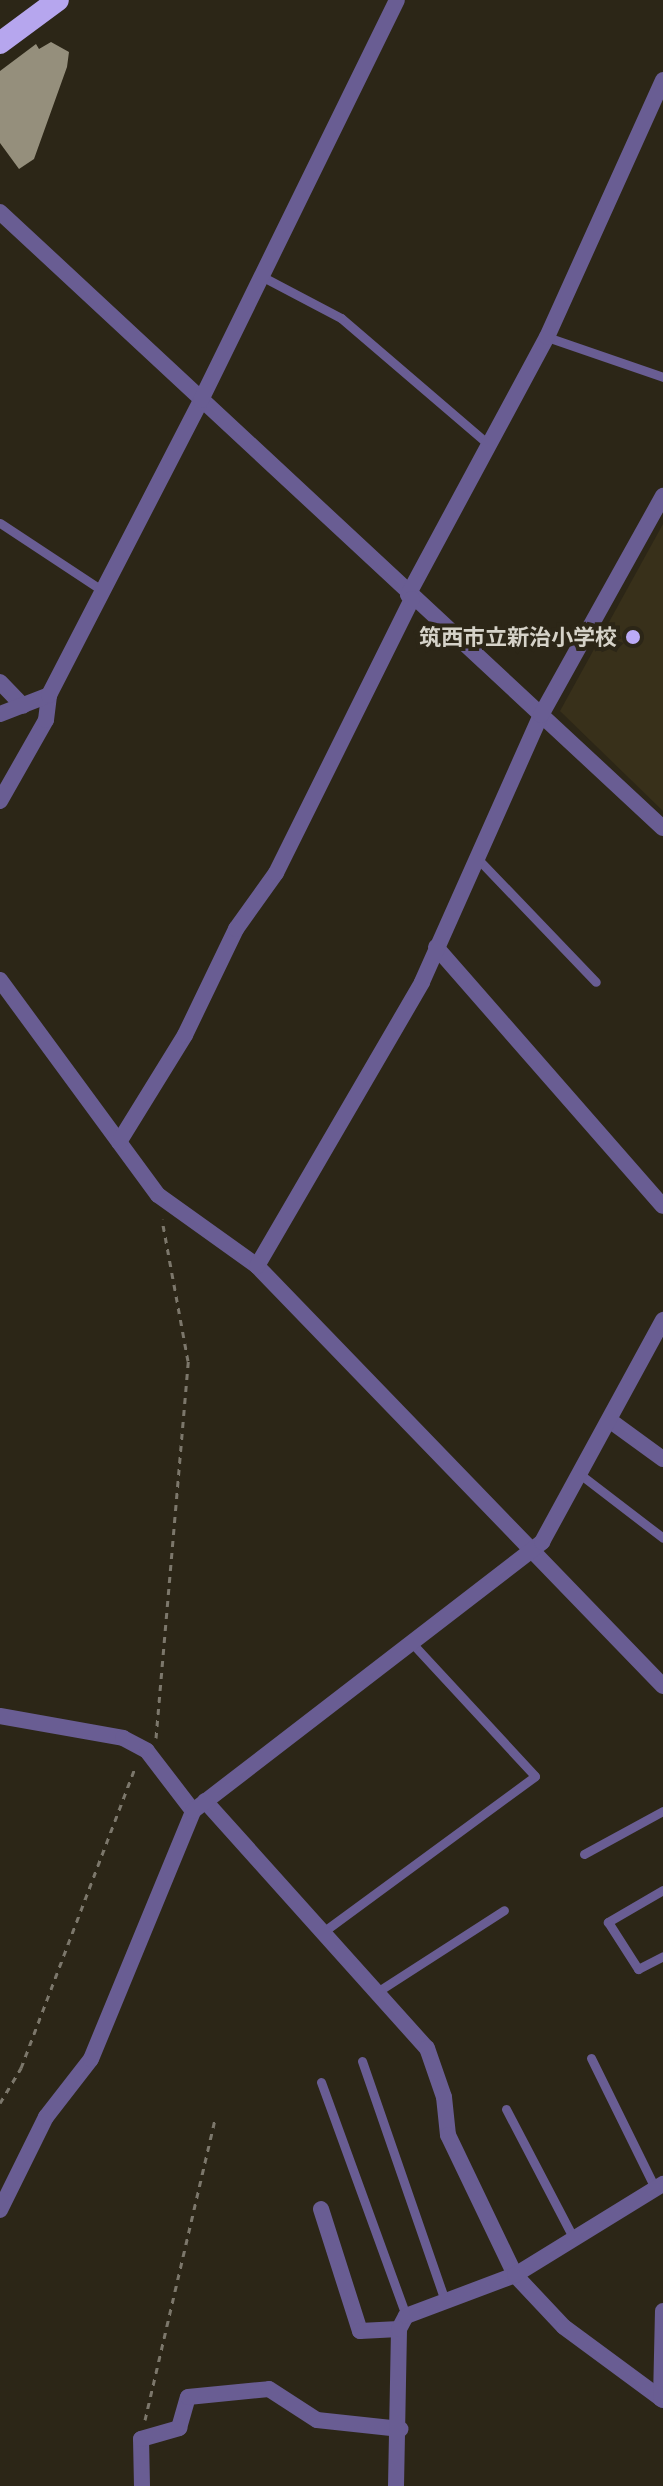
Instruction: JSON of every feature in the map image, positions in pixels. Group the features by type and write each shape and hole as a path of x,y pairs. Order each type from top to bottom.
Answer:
{"highway":[{"path":"0,43 58,0"}],"street":[{"path":"0,801 46,720 49,695 263,277 397,0"},
{"path":"119,1142 185,1035 236,929 276,873 410,597 547,337 663,80"},
{"path":"0,212 410,597 663,828"},
{"path":"257,1266 422,982 541,715 663,496"},
{"path":"0,682 23,706"},
{"path":"0,714 49,695"},
{"path":"436,947 663,1206"},
{"path":"0,980 158,1195 257,1266 663,1686"},
{"path":"0,2210 46,2117 91,2059 199,1806 528,1549 542,1542 612,1422 663,1320"},
{"path":"612,1422 663,1459"},
{"path":"0,1716 123,1738 143,1749 323,1932 427,2048 444,2097 448,2135 515,2275 564,2327 662,2400"},
{"path":"321,2209 360,2331 402,2322 515,2275 659,2186"},
{"path":"662,2400 663,2311"},
{"path":"396,2486 401,2429 402,2322"},
{"path":"142,2486 141,2439 179,2428 188,2397 269,2389 317,2420 401,2429"}],"lane":[{"path":"263,277 341,318 489,445"},
{"path":"547,337 663,377"},
{"path":"0,523 103,591"},
{"path":"476,857 596,982"},
{"path":"581,1475 663,1538"},
{"path":"323,1932 535,1776 410,1641"},
{"path":"584,1854 663,1811"},
{"path":"663,1890 608,1922 638,1969 663,1956"},
{"path":"377,1992 504,1910"},
{"path":"591,2058 659,2186"},
{"path":"362,2061 446,2303"},
{"path":"321,2082 402,2322"},
{"path":"506,2109 573,2237"}],"path":[{"path":"0,2103 21,2068 143,1749 160,1735 188,1361 158,1195"},
{"path":"141,2439 215,2119"}],"shaded area":[{"name":"筑西市立新治小学校","path":"663,524 663,811 560,711"}],"building":[{"path":"51,42 69,52 67,67 34,159 19,169 0,143 0,71 36,44 39,49"}],"place":[{"name":"筑西市立新治小学校","path":"633,637"}]}
